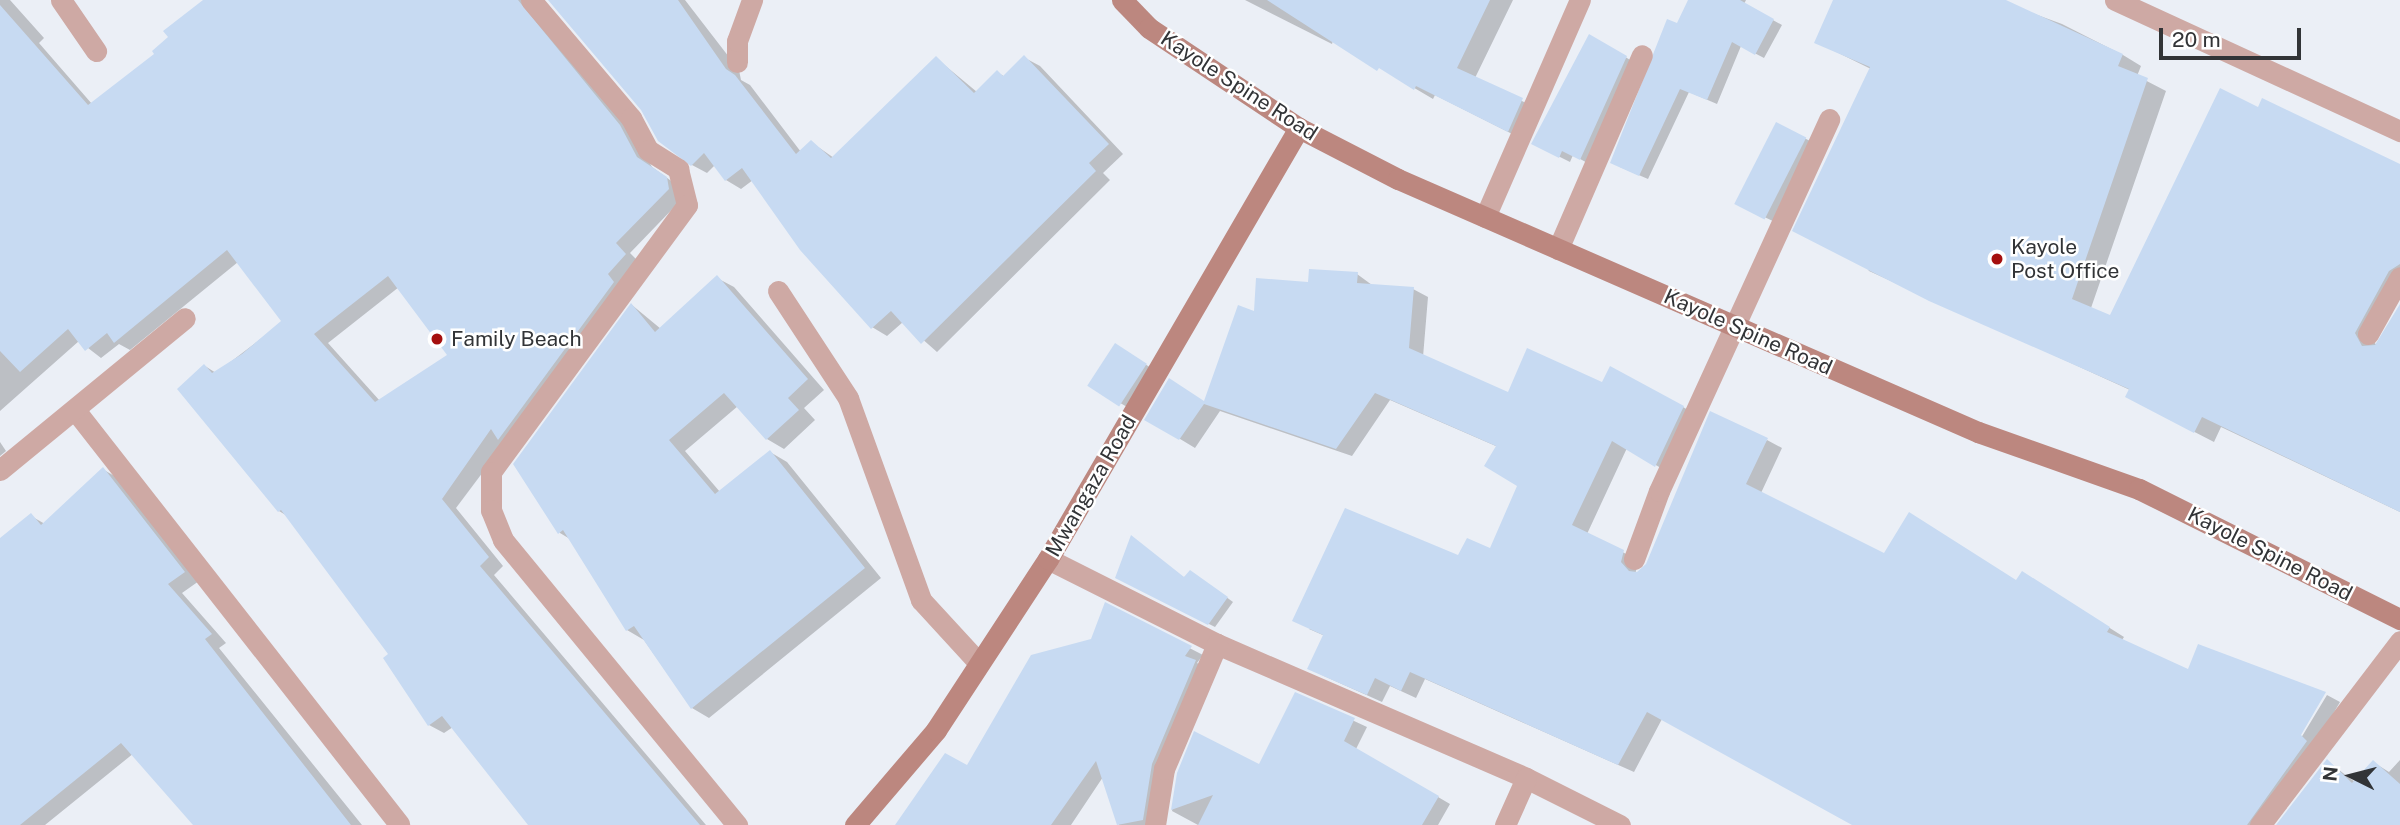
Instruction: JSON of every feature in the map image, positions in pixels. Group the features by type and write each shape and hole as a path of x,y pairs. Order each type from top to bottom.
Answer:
{"main road":[{"name":"Kayole Spine Road","path":"1122,0 1149,28 1299,128 1398,179 1978,432 2139,489 2400,619"},
{"name":"Mwangaza Road","path":"855,825 936,730 1048,559 1299,128"}],"street":[{"path":"61,0 96,51"},
{"path":"531,0 631,118 648,149 678,169 687,205 491,472 491,510 503,540 737,825"},
{"path":"737,62 737,41 752,0"},
{"path":"1485,217 1580,0"},
{"path":"2115,0 2400,131"},
{"path":"1558,249 1642,55"},
{"path":"1634,559 1659,491 1737,327 1829,119"},
{"path":"2368,334 2400,277"},
{"path":"778,290 848,398 921,600 979,663"},
{"path":"0,470 185,318"},
{"path":"75,410 399,824"},
{"path":"1048,559 1216,644 1526,778 1620,825"},
{"path":"2260,825 2400,640"},
{"path":"1155,825 1164,769 1216,644"},
{"path":"1505,825 1526,778"}],"building":[{"path":"203,0 518,0 620,125 637,157 667,177 669,189 616,243 626,254 608,274 614,282 498,440 491,429 442,499 489,557 480,566 700,825 528,825 442,716 428,726 383,658 388,654 281,510 278,512 177,389 204,364 212,373 242,354 281,321 227,250 114,343 107,333 85,351 68,329 20,372 0,351 0,5 88,105 154,54 152,51 168,37 163,31","holes":["388,276 447,355 375,402 314,334"]},
{"path":"548,0 678,0 726,69 735,75 796,154 811,140 831,158 936,56 974,93 997,70 1003,76 1024,55 1109,144 1089,163 1096,171 921,344 891,311 871,329 800,250 742,168 725,181 704,153 691,166 658,141 641,110"},
{"path":"1267,0 1490,0 1457,68 1523,98 1508,132 1416,86 1414,90 1379,68 1377,71"},
{"path":"1688,0 1740,0 1774,19 1755,55 1732,42 1707,100 1680,89 1639,176 1610,163 1667,19 1677,23"},
{"path":"1833,0 2006,0 2123,54 2118,66 2148,78 2072,299 2110,315 2220,88 2258,107 2262,98 2400,164 2400,264 2389,271 2355,333 2362,346 2375,345 2400,304 2400,512 2202,417 2194,433 2125,397 2129,389 1929,301 1792,231 1870,67 1814,43"},
{"path":"1589,34 1627,56 1580,160 1562,151 1559,158 1531,144"},
{"path":"1776,122 1806,137 1765,219 1734,204"},
{"path":"1309,269 1358,272 1357,283 1414,287 1409,348 1508,392 1527,348 1602,382 1610,366 1684,406 1655,467 1612,441 1572,525 1624,550 1621,562 1629,571 1637,572 1646,564 1710,411 1768,438 1746,484 1884,553 1909,512 2016,580 2022,571 2110,627 2107,632 2188,669 2198,644 2326,692 2301,735 2307,741 2247,825 1852,825 1647,712 1618,765 1410,672 1401,691 1375,678 1367,695 1307,669 1323,635 1292,621 1345,508 1458,555 1467,538 1490,548 1517,486 1484,466 1496,446 1375,393 1336,449 1204,404 1179,440 1144,420 1169,378 1204,401 1238,305 1254,311 1256,278 1308,282"},
{"path":"717,275 808,379 788,398 799,410 766,440 724,393 669,440 715,494 770,450 865,568 691,709 634,626 626,631 563,530 558,534 513,464 631,303 655,332"},
{"path":"1115,343 1147,364 1119,406 1087,386"},
{"path":"103,467 185,572 168,584 212,634 205,639 351,825 193,825 121,743 20,825 0,825 0,538 31,513 41,525"},
{"path":"1131,535 1184,577 1190,570 1228,597 1208,625 1115,578"},
{"path":"1105,602 1192,646 1185,656 1196,660 1152,764 1143,820 1117,825 1096,761 1051,825 895,825 945,753 967,765 1031,655 1091,639"},
{"path":"1295,692 1355,718 1344,741 1439,796 1422,825 1198,825 1213,795 1171,810 1177,773 1194,731 1259,764"},
{"path":"2327,759 2352,783 2373,760 2400,784 2400,825 2276,825"}],"place":[{"name":"Kayole Post Office","path":"1997,259"},
{"name":"Family Beach","path":"437,339"}]}
